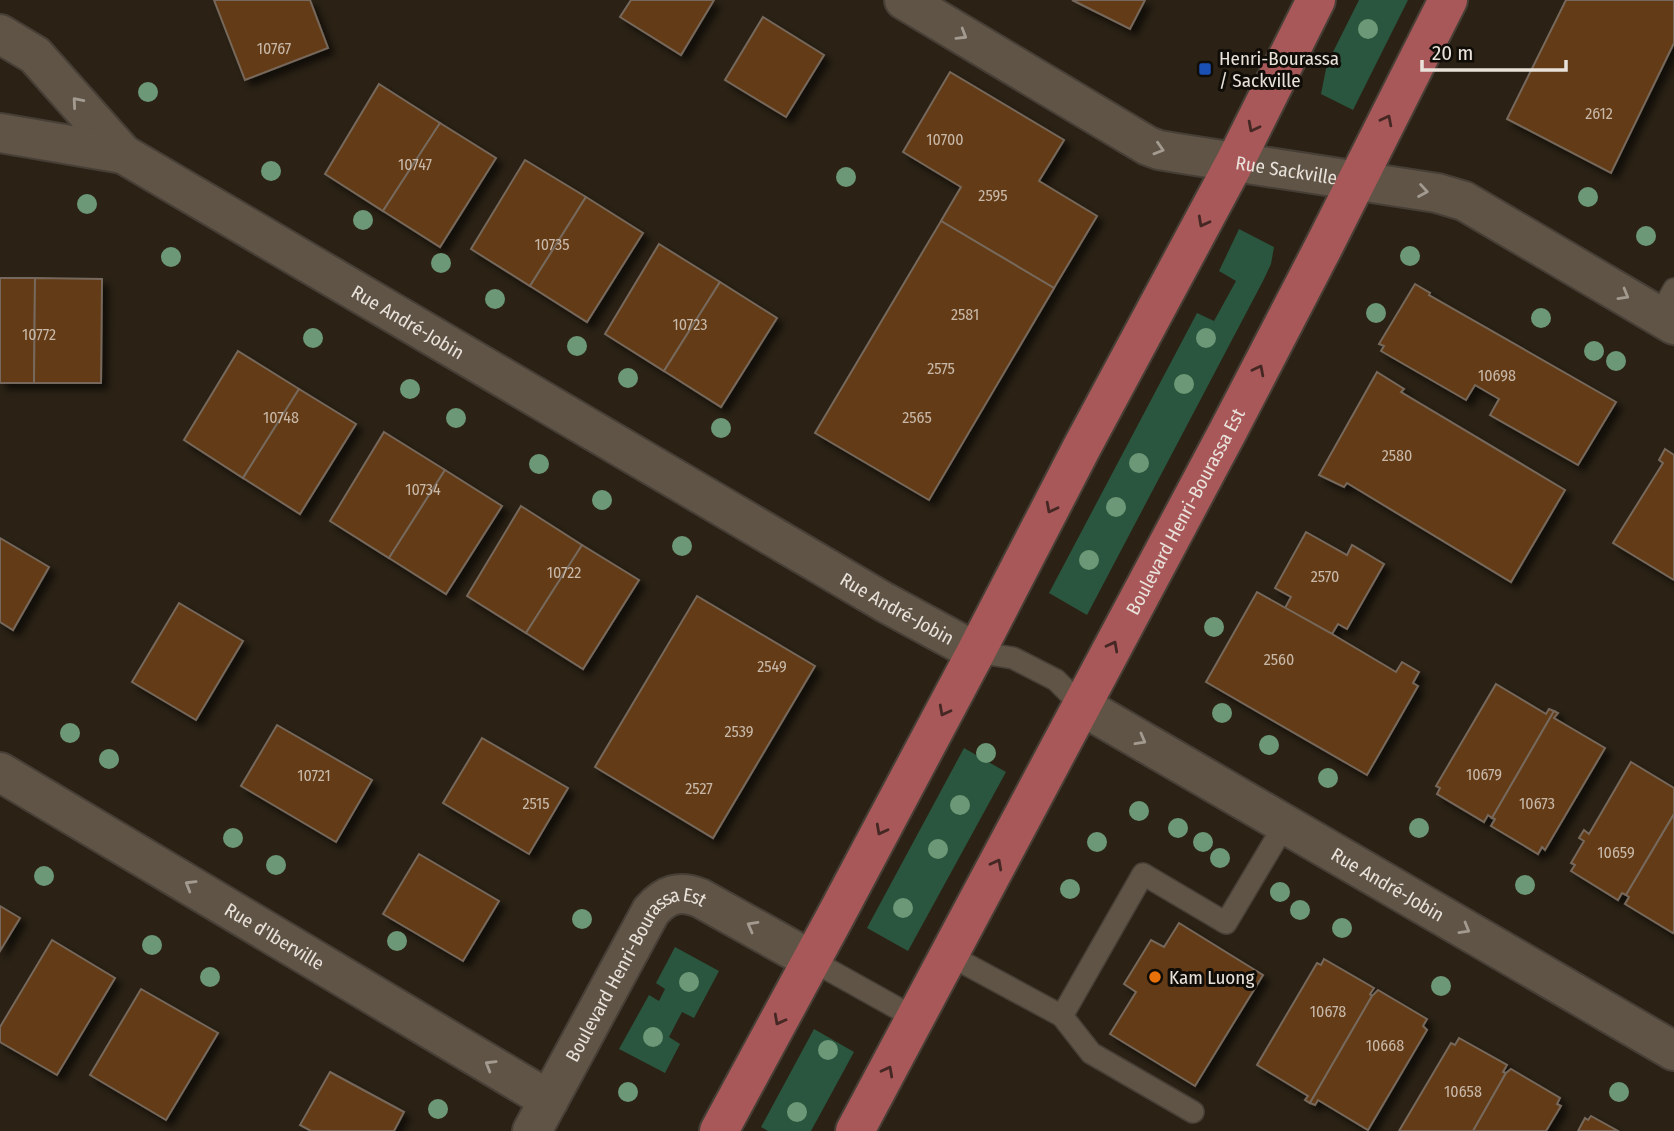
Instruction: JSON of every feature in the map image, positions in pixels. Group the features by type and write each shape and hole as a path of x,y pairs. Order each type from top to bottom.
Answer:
{"main road":[{"path":"719,1131 1235,162 1316,0"},
{"name":"Boulevard Henri-Bourassa Est","path":"855,1131 1282,326 1448,0"}],"street":[{"name":"Rue Sackville","path":"904,0 1148,146 1169,152 1437,193 1464,201 1669,310"},
{"name":"Rue André-Jobin","path":"0,34 35,55 123,154 884,602 976,652"},
{"name":"Rue André-Jobin","path":"0,133 123,154"},
{"name":"Rue André-Jobin","path":"1082,706 1674,1051"},
{"name":"Rue d'Iberville","path":"0,772 540,1116"},
{"name":"Boulevard Henri-Bourassa Est","path":"540,1116 651,911 664,898 682,893 700,898 811,960"}],"lane":[{"name":"Rue André-Jobin","path":"976,652 1013,659 1056,680 1082,706"},
{"path":"1062,1016 1143,874 1226,923 1285,824"},
{"path":"949,955 1062,1016 1091,1053 1193,1112"},
{"name":"Boulevard Henri-Bourassa Est","path":"811,960 915,1018"}],"green space":[{"path":"1359,0 1408,0 1353,110 1321,94 1327,64"},
{"path":"1239,229 1274,247 1271,264 1087,615 1049,593 1197,313 1214,321 1236,281 1219,271"},
{"path":"964,748 1006,772 908,951 867,928"},
{"path":"675,947 719,971 694,1018 682,1012 669,1037 680,1044 665,1073 619,1049 649,995 659,1001 665,989 656,983"},
{"path":"814,1029 854,1052 811,1131 768,1131 761,1127"}],"building":[{"path":"214,0 310,0 328,48 245,80"},
{"path":"631,0 714,0 681,55 620,17"},
{"path":"1072,0 1145,0 1130,29"},
{"path":"1566,0 1674,0 1674,43 1611,173 1507,119"},
{"path":"763,17 824,55 786,117 725,80"},
{"path":"950,72 1064,140 1039,181 1097,216 1054,288 941,221 961,187 903,152"},
{"path":"379,84 440,123 383,211 325,174"},
{"path":"440,123 496,158 440,247 383,211"},
{"path":"525,160 586,197 530,286 471,249"},
{"path":"586,197 643,233 587,322 530,286"},
{"path":"941,221 1054,288 929,500 815,433"},
{"path":"659,244 720,282 664,371 605,334"},
{"path":"0,278 35,278 34,383 0,383"},
{"path":"35,278 102,279 101,383 34,383"},
{"path":"720,282 777,318 721,407 664,371"},
{"path":"1415,284 1430,293 1429,295 1616,402 1578,465 1490,415 1499,399 1475,385 1466,400 1381,351 1384,346 1379,344"},
{"path":"238,351 299,389 243,478 184,440"},
{"path":"1377,372 1404,389 1401,392 1565,490 1511,582 1347,483 1344,487 1319,475"},
{"path":"299,389 356,424 300,514 243,478"},
{"path":"384,432 445,470 389,558 330,521"},
{"path":"1665,449 1674,455 1674,580 1613,543 1663,463 1659,460"},
{"path":"445,470 502,506 446,594 389,558"},
{"path":"521,506 582,545 526,633 467,596"},
{"path":"1306,532 1347,555 1352,545 1384,564 1347,629 1338,624 1332,634 1285,608 1291,597 1275,588"},
{"path":"0,538 49,567 13,630 0,622"},
{"path":"582,545 639,580 583,669 526,633"},
{"path":"1257,592 1396,672 1402,662 1419,672 1413,683 1418,686 1367,775 1206,682"},
{"path":"697,596 815,666 713,838 595,767"},
{"path":"179,603 243,641 196,720 132,682"},
{"path":"1496,684 1546,714 1549,709 1554,711 1492,818 1488,815 1484,822 1437,794 1440,788 1436,786"},
{"path":"1554,711 1558,713 1554,718 1605,748 1545,850 1542,847 1538,854 1491,826 1495,819 1492,818"},
{"path":"277,725 372,780 336,842 241,786"},
{"path":"482,738 568,788 529,854 443,803"},
{"path":"1631,762 1674,788 1674,814 1626,895 1622,893 1618,900 1571,871 1575,865 1571,863 1584,841 1579,838 1584,830 1589,834"},
{"path":"1674,814 1673,933 1625,904 1629,897 1626,895"},
{"path":"419,854 499,901 463,961 383,914"},
{"path":"0,906 20,918 0,951"},
{"path":"1179,923 1263,975 1195,1086 1110,1034 1136,992 1124,984 1151,940 1164,947"},
{"path":"52,940 115,978 57,1075 0,1042 0,1027"},
{"path":"1324,959 1374,988 1370,994 1372,996 1310,1103 1305,1100 1308,1096 1257,1065 1317,963 1321,965"},
{"path":"141,989 218,1033 166,1120 90,1075"},
{"path":"1378,990 1427,1019 1423,1026 1427,1030 1368,1130 1318,1100 1315,1105 1310,1103"},
{"path":"1459,1038 1507,1065 1503,1072 1506,1073 1473,1131 1399,1131 1451,1043 1455,1045"},
{"path":"1511,1069 1560,1098 1557,1104 1561,1106 1546,1131 1473,1131 1506,1073"},
{"path":"330,1072 404,1112 394,1131 311,1131 300,1125"},
{"path":"1591,1116 1618,1131 1578,1131 1585,1118 1588,1120"}],"place":[{"name":"Henri-Bourassa / Sackville","path":"1205,69"},
{"name":"Kam Luong","path":"1155,977"}]}
